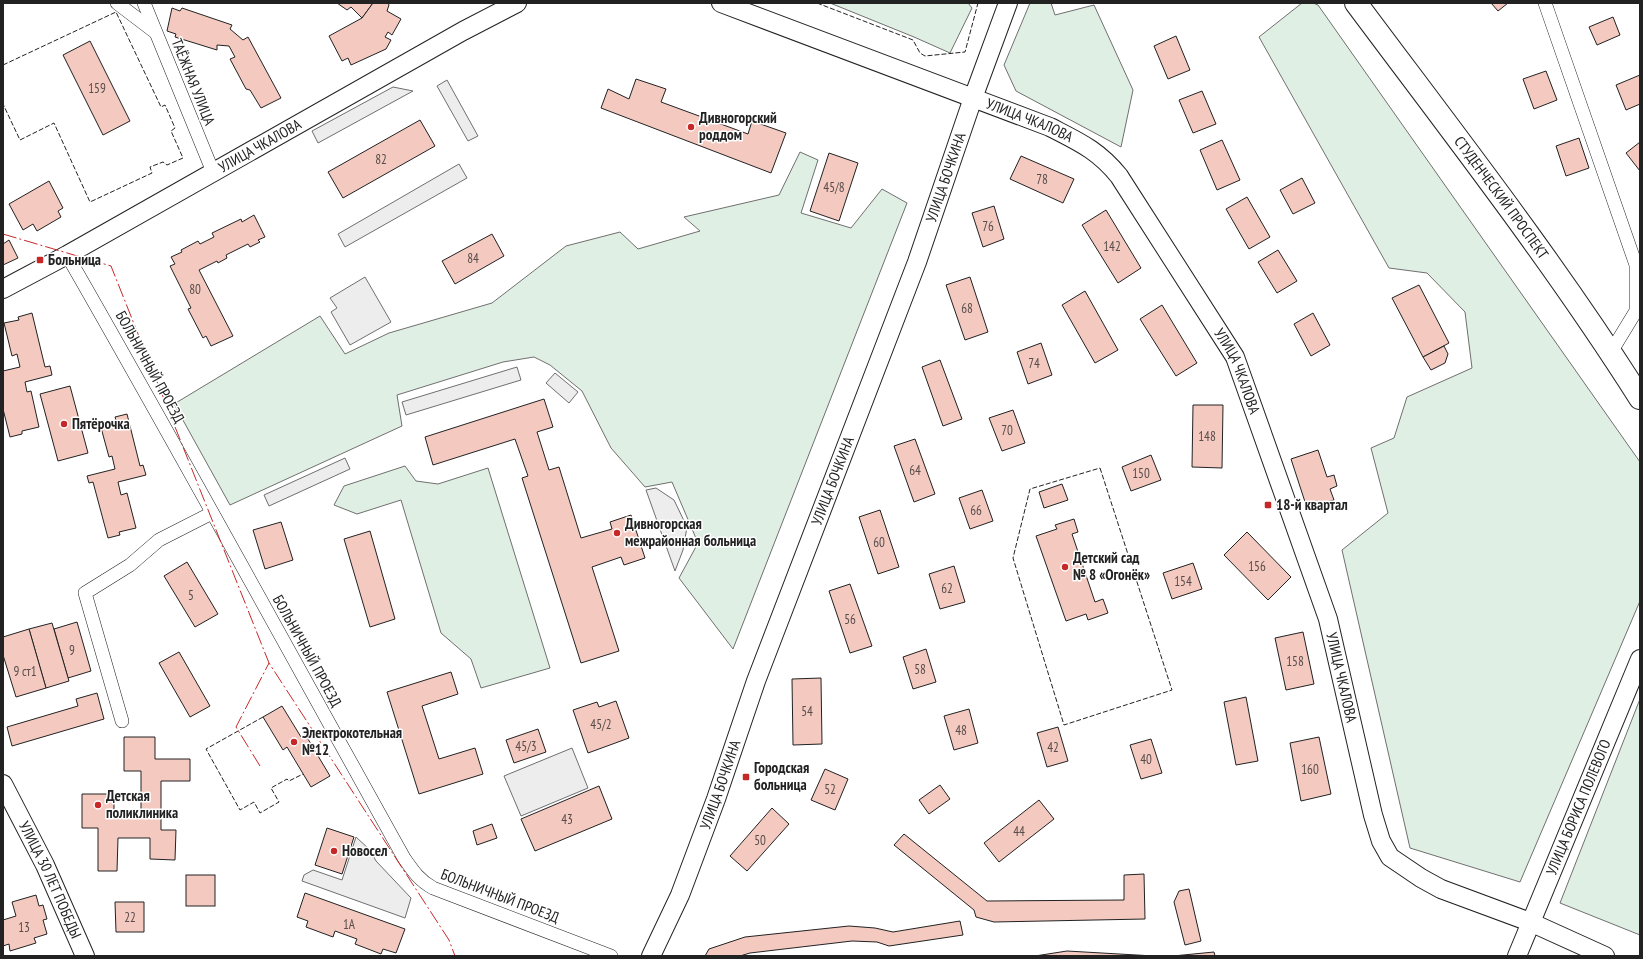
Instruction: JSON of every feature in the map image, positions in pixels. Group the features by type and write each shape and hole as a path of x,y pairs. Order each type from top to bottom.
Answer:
{"highway":[{"name":"СТУДЕНЧЕСКИЙ ПРОСПЕКТ","path":"1356,3 1550,264 1611,352 1640,398"}],"main road":[{"name":"УЛИЦА ЧКАЛОВА","path":"3,289 248,154 463,31 517,3"},
{"name":"УЛИЦА ЧКАЛОВА","path":"721,3 1050,127 1085,145 1107,161 1119,176 1235,357 1328,619 1373,815 1381,841 1390,857 1421,878 1441,888 1530,922 1605,956"},
{"name":"УЛИЦА БОЧКИНА","path":"650,956 680,895 716,799 756,681 917,262 973,98 1008,3"},
{"name":"УЛИЦА БОРИСА ПОЛЕВОГО","path":"1517,956 1640,659"},
{"name":"УЛИЦА 30 ЛЕТ ПОБЕДЫ","path":"3,784 46,865 84,956"}],"street":[{"path":"117,3 155,32"},
{"name":"ТАЁЖНАЯ УЛИЦА","path":"144,3 213,172"},
{"path":"1545,3 1636,265 1636,311 1611,352"},
{"name":"БОЛЬНИЧНЫЙ ПРОЕЗД","path":"67,255 151,401 400,851 416,876 422,882 433,888 611,956"},
{"path":"122,721 85,593 130,565 159,540 212,513"}],"green space":[{"path":"830,3 968,3 972,8 950,53"},
{"path":"1030,3 1051,3 1055,15 1094,5 1133,90 1121,147 1016,91 1004,65"},
{"path":"1302,3 1313,3 1318,5 1640,462 1640,601 1520,882 1410,848 1342,550 1388,513 1371,448 1394,438 1407,397 1472,368 1465,312 1427,273 1389,268 1259,37"},
{"path":"800,152 818,160 801,213 851,228 882,189 907,203 733,649 679,578 698,543 672,482 645,487 611,448 582,391 550,365 534,357 503,362 397,395 402,426 230,505 174,404 320,316 345,354 389,333 492,303 566,246 620,232 638,249 700,231 684,217 779,195"},
{"path":"405,466 416,481 438,484 488,468 550,668 481,688 471,659 441,633 401,500 357,514 334,505 344,486"},
{"path":"1640,699 1640,935 1560,903"}],"shaded area":[{"path":"447,80 478,136 468,141 437,86"},
{"path":"393,87 413,91 318,143 312,131"},
{"path":"459,164 467,178 345,247 338,234"},
{"path":"365,277 391,322 350,345 331,312 337,308 330,298"},
{"path":"517,367 521,380 406,415 402,402"},
{"path":"555,373 578,392 569,403 546,383"},
{"path":"345,458 350,469 269,506 264,495"},
{"path":"656,488 674,500 687,527 683,550 675,571 646,490"},
{"path":"572,748 588,788 521,816 504,776"},
{"path":"356,837 370,850 376,861 411,898 405,918 302,881 304,875 313,870 342,880"}],"building":[{"path":"337,3 373,3 362,18 351,7 347,10"},
{"path":"373,3 388,3 389,5 387,11 401,19 392,35 388,32 385,37 391,40 386,49 351,65 348,58 342,61 329,36 362,18"},
{"path":"1491,3 1508,3 1498,11"},
{"path":"172,8 180,11 182,8 232,25 230,29 243,40 248,37 281,98 261,108 250,90 246,89 230,59 235,57 229,46 217,45 217,50 175,37 176,34 167,31"},
{"path":"1613,17 1620,35 1597,45 1589,27"},
{"path":"1176,36 1190,70 1168,79 1154,46"},
{"path":"90,41 130,121 103,135 63,55"},
{"path":"1546,71 1557,100 1534,109 1523,79"},
{"path":"1640,75 1640,104 1626,110 1616,85"},
{"name":"Дивногорский роддом","path":"636,79 666,89 661,102 748,134 752,121 786,133 771,173 601,108 608,89 629,99"},
{"path":"1202,91 1216,124 1193,133 1179,100"},
{"path":"420,120 435,146 343,198 328,172"},
{"path":"1579,138 1589,168 1566,176 1556,146"},
{"path":"1222,140 1240,180 1217,190 1200,150"},
{"path":"1640,142 1640,171 1626,153"},
{"path":"829,153 858,163 839,221 810,211"},
{"path":"1021,156 1074,179 1063,203 1010,179"},
{"path":"1302,178 1315,203 1293,214 1280,190"},
{"path":"49,181 63,208 58,211 61,217 37,231 33,224 23,230 9,204"},
{"path":"1247,197 1270,237 1249,249 1226,209"},
{"path":"994,206 1004,239 983,247 972,213"},
{"path":"1106,210 1141,268 1118,283 1082,225"},
{"path":"254,215 265,237 258,240 260,242 250,247 248,244 226,255 227,258 218,263 217,261 199,270 233,336 211,346 206,336 203,338 188,309 191,308 170,266 175,264 171,257 182,252 181,250 198,241 200,244 214,237 212,233 241,219 242,222"},
{"path":"492,234 504,256 455,284 442,261"},
{"path":"9,240 18,258 3,265 3,244"},
{"path":"1278,250 1297,281 1277,293 1258,262"},
{"path":"970,277 988,332 965,340 946,285"},
{"path":"1419,285 1449,343 1423,357 1392,298"},
{"path":"1085,291 1118,350 1095,363 1062,305"},
{"path":"1162,305 1197,363 1176,376 1140,319"},
{"path":"32,313 45,367 50,366 52,375 25,382 27,392 31,391 39,427 22,431 22,434 10,437 3,409 3,371 20,367 17,354 12,356 4,323 19,320 18,317"},
{"path":"1313,313 1330,345 1311,356 1294,324"},
{"path":"1041,343 1052,375 1028,384 1017,352"},
{"path":"1444,346 1448,354 1445,363 1431,370 1423,357"},
{"path":"940,360 962,419 943,426 922,367"},
{"name":"Пятёрочка","path":"70,386 88,453 58,461 40,394"},
{"name":"Дивногорская межрайонная больница","path":"544,399 553,427 537,432 549,470 559,467 581,538 612,529 610,522 631,515 645,558 624,565 621,557 592,567 619,651 581,663 522,478 528,476 515,439 433,465 425,437"},
{"path":"1193,405 1223,405 1222,468 1192,467"},
{"path":"1013,410 1025,443 1002,451 989,418"},
{"path":"127,414 140,466 143,465 146,475 118,482 121,495 127,493 136,528 119,532 120,535 108,538 93,482 89,483 87,476 115,469 112,456 109,457 100,424 116,420 115,417"},
{"path":"915,439 935,494 914,502 894,446"},
{"path":"1318,450 1327,477 1334,475 1337,486 1330,489 1334,500 1307,508 1291,459"},
{"path":"1151,455 1161,480 1131,491 1122,467"},
{"path":"1062,484 1068,500 1044,508 1039,492"},
{"path":"982,490 993,521 970,529 959,498"},
{"path":"880,510 899,567 878,574 859,517"},
{"name":"Детский сад № 8 «Огонёк»","path":"1074,519 1078,532 1072,534 1095,602 1103,599 1108,613 1088,620 1086,614 1066,621 1036,536 1057,529 1055,525"},
{"path":"281,522 293,560 265,569 253,530"},
{"path":"370,531 395,619 370,627 344,539"},
{"path":"1247,532 1291,577 1268,600 1224,555"},
{"path":"187,562 218,614 195,627 164,576"},
{"path":"1193,563 1202,589 1172,599 1163,573"},
{"path":"954,566 965,602 940,609 929,574"},
{"path":"850,584 872,646 850,653 829,591"},
{"path":"77,622 91,671 68,678 54,629"},
{"path":"52,623 69,681 46,688 29,629"},
{"path":"29,629 46,688 16,697 3,655 3,637"},
{"path":"1303,632 1314,684 1286,690 1275,638"},
{"path":"926,649 936,682 913,689 903,657"},
{"path":"179,652 210,706 190,717 159,663"},
{"path":"451,672 458,694 422,706 439,759 475,748 483,774 419,794 387,692"},
{"path":"821,678 822,744 793,745 792,679"},
{"path":"97,693 104,719 12,746 7,727 78,706 76,699"},
{"path":"1246,697 1258,761 1236,765 1224,702"},
{"path":"616,701 629,738 588,753 573,710 597,702 599,707"},
{"name":"Электрокотельная №12","path":"282,706 301,737 305,734 330,776 311,787 287,747 283,750 263,717"},
{"path":"969,709 978,743 954,750 944,716"},
{"path":"1058,727 1068,761 1047,767 1037,733"},
{"path":"538,729 546,752 514,763 506,740"},
{"name":"Детская поликлиника","path":"124,737 155,737 155,759 190,759 190,781 161,781 161,830 176,830 175,860 150,859 150,838 118,838 117,871 98,871 98,828 82,828 82,794 114,794 114,817 141,817 141,771 124,771"},
{"path":"1319,737 1331,794 1301,801 1290,743"},
{"path":"1151,739 1162,773 1141,779 1130,745"},
{"path":"825,769 848,779 835,810 811,800"},
{"path":"940,785 950,799 929,814 919,800"},
{"path":"599,786 612,819 535,851 521,819"},
{"path":"1039,800 1054,819 999,862 984,843"},
{"path":"772,808 789,824 747,871 730,856"},
{"path":"492,824 497,838 477,845 473,831"},
{"name":"Новосел","path":"327,828 354,837 342,874 315,865"},
{"path":"904,834 987,901 1124,900 1124,875 1144,874 1145,919 994,922 976,917 974,910 894,845"},
{"path":"186,875 215,875 215,906 186,906"},
{"path":"1189,889 1201,941 1185,945 1174,902 1179,891"},
{"path":"305,893 405,929 396,953 383,949 381,954 355,944 357,939 335,931 333,937 306,927 308,921 297,917"},
{"path":"36,895 39,906 43,905 47,919 43,920 47,934 34,938 36,943 10,951 9,944 3,946 3,920 16,916 12,902"},
{"path":"115,902 144,902 144,932 116,932"},
{"path":"960,921 963,935 889,946 877,942 852,941 750,953 740,956 705,956 709,949 745,937 849,926 875,928 893,932"},
{"path":"1067,951 1154,956 1035,956"},
{"path":"1214,952 1215,956 1173,956"}],"fence":[{"path":"817,3 913,40 920,53 925,56 965,52 978,3"},
{"path":"3,65 116,12 161,107 165,105 175,128 171,131 183,158 167,165 163,162 150,167 152,173 90,202 54,123 20,140 3,104"},
{"path":"1100,468 1172,690 1064,725 1013,558 1030,489 1100,468"},
{"path":"263,717 206,749 240,810 254,802 260,813 279,802 271,788 287,779 289,781 303,774"}],"power":[{"path":"3,234 111,266 269,663 449,940 455,956"},
{"path":"260,766 236,727 269,663"}],"place":[{"name":"Дивногорский роддом","path":"691,127"},
{"name":"Больница","path":"40,260"},
{"name":"Пятёрочка","path":"64,424"},
{"name":"18-й квартал","path":"1268,505"},
{"name":"Дивногорская межрайонная больница","path":"617,533"},
{"name":"Детский сад № 8 «Огонёк»","path":"1065,567"},
{"name":"Электрокотельная №12","path":"294,742"},
{"name":"Городская больница","path":"746,777"},
{"name":"Детская поликлиника","path":"98,805"},
{"name":"Новосел","path":"334,851"}]}
